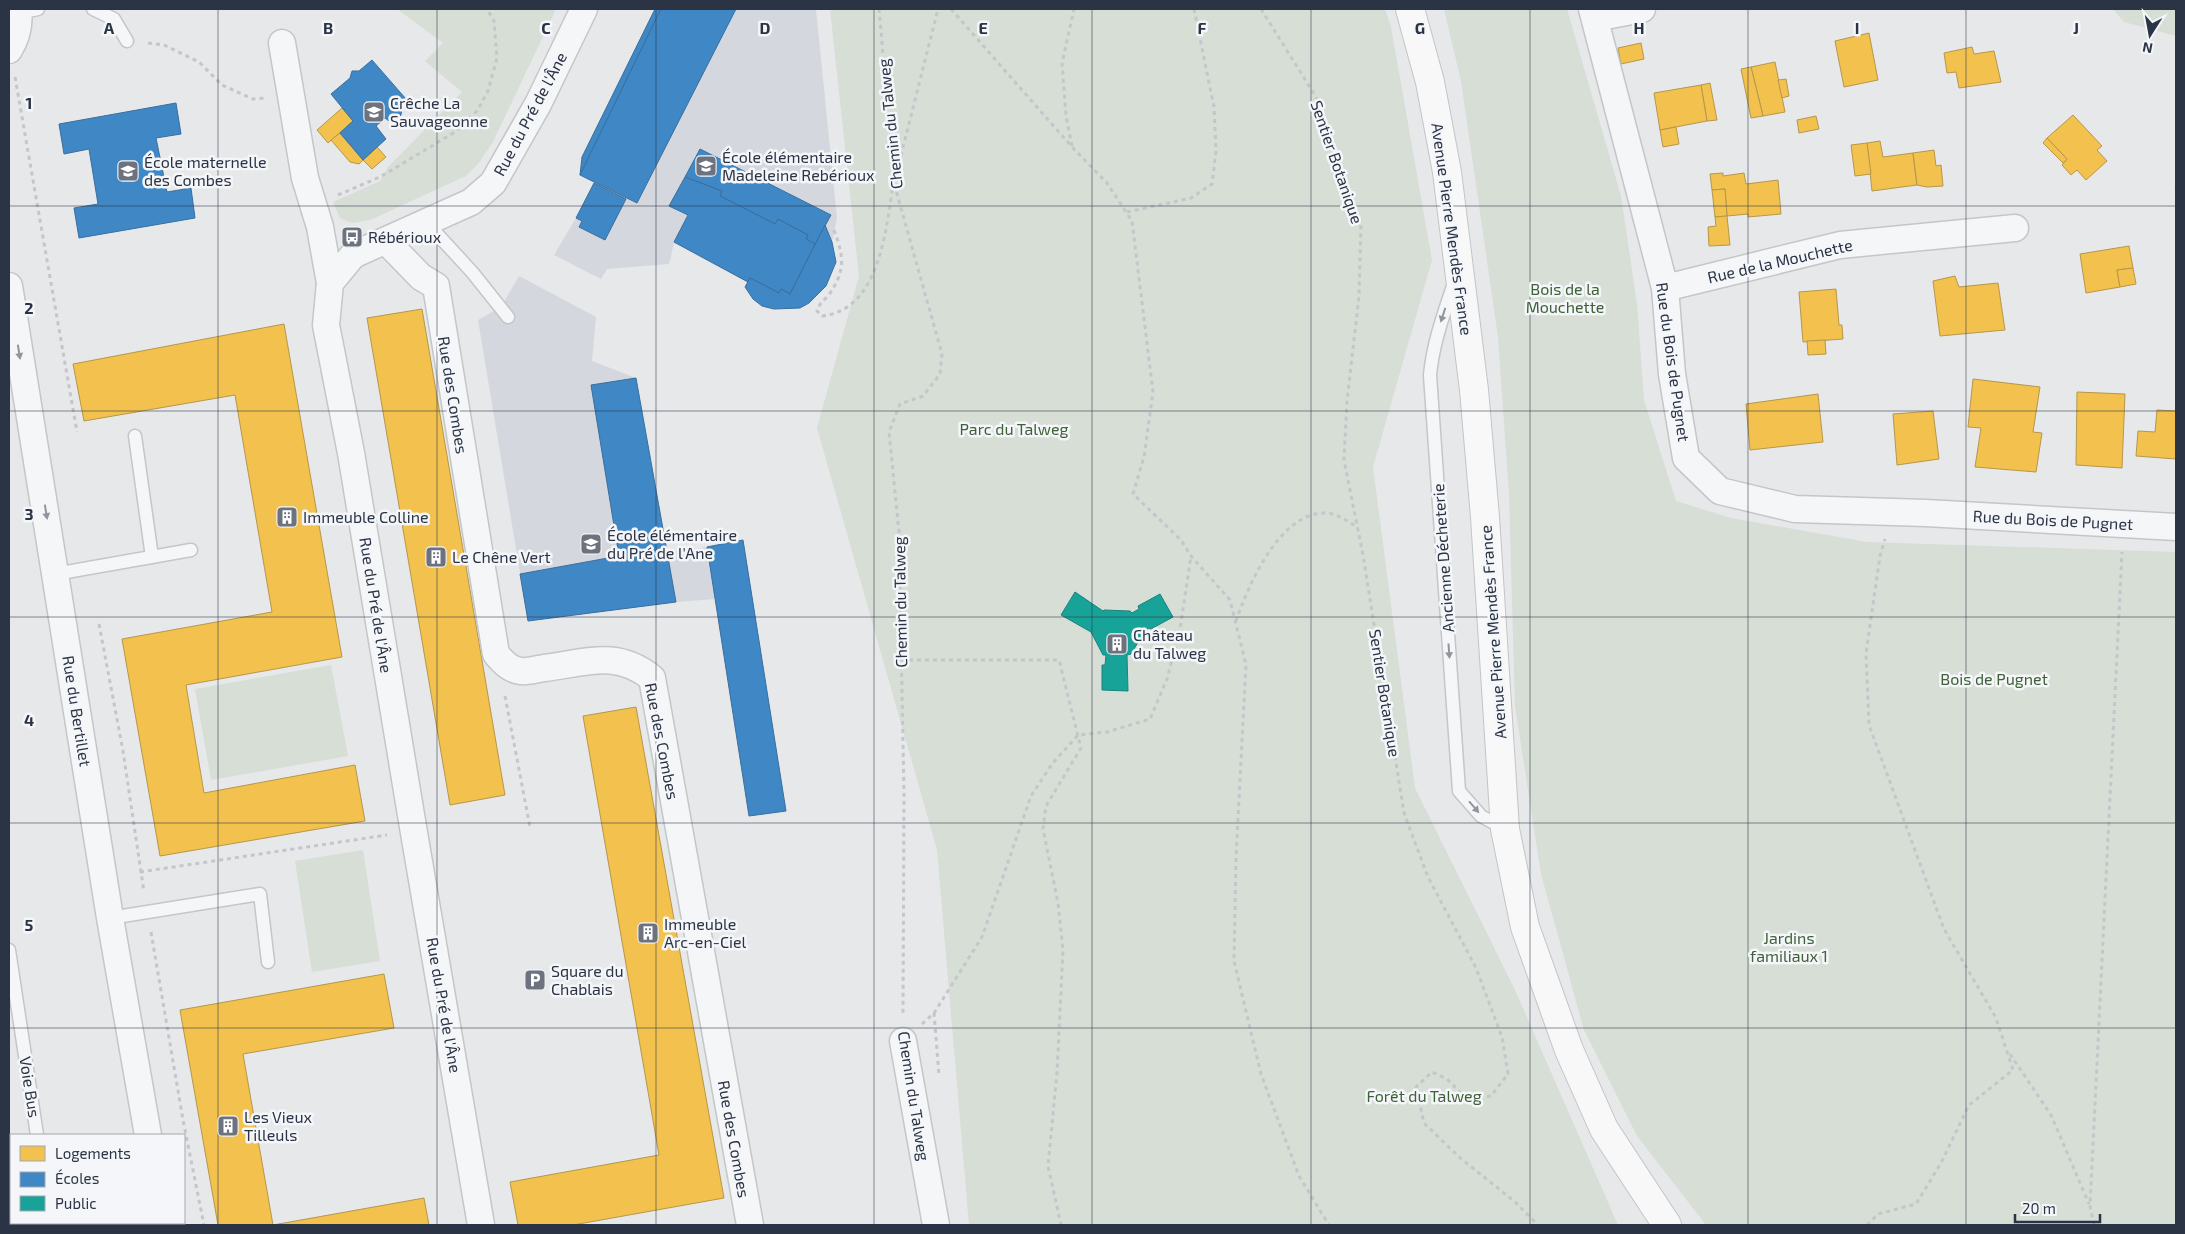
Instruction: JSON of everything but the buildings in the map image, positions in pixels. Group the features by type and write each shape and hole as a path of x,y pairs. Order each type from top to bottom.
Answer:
{"main road":[{"name":"Avenue Pierre Mendès France","path":"1410,9 1430,82 1447,172 1474,390 1485,518 1505,829 1525,927 1569,1050 1604,1129 1667,1225"}],"street":[{"name":"Rue du Pré de l'Âne","path":"481,1225 351,453 326,325 330,283 353,255 471,202 493,184 538,104 584,9"},
{"path":"1594,13 1642,9"},
{"path":"9,50 17,35 25,10"},
{"name":"Rue du Bois de Pugnet","path":"1594,13 1665,288 1672,374 1686,458 1720,491 1795,510 1892,512 2176,527"},
{"path":"282,43 305,178 320,227 330,283"},
{"name":"Rue de la Mouchette","path":"1665,288 1840,245 2015,228"},
{"name":"Rue des Combes","path":"386,241 420,277 436,286 496,654 506,665 520,672 611,659 629,663 640,668 652,678 750,1225"},
{"name":"Rue du Bertillet","path":"9,286 110,918 148,1134"},
{"name":"Chemin du Talweg","path":"903,1041 936,1225"}],"lane":[{"path":"93,9 114,19 127,41"},
{"path":"426,222 472,272 508,317"},
{"name":"Ancienne Décheterie","path":"1459,269 1441,321 1431,360 1430,375 1459,791 1481,816 1505,829"},
{"path":"134,436 152,557"},
{"path":"55,574 191,550"},
{"path":"110,918 260,894 268,962"},
{"name":"Voie Bus","path":"9,950 38,1134"}],"path":[{"path":"314,208 346,190 380,177 455,132 477,111 488,91 497,58 494,21 487,9"},
{"name":"Chemin du Talweg","path":"879,9 894,183 942,354 940,374 923,396 900,404 889,432 899,532 904,795 903,1041"},
{"path":"834,230 842,256 841,270 834,287 818,305 817,311 822,316 840,313 858,300 871,279 887,229 894,183 938,9"},
{"path":"952,9 1072,147 1107,183 1132,221 1153,392 1144,457 1133,494 1181,540 1191,556 1230,600 1246,665 1236,857 1234,960 1261,1074 1299,1176 1329,1225"},
{"path":"1072,147 1066,116 1062,63 1074,9"},
{"path":"1127,212 1190,198 1212,184 1216,150 1214,107 1194,9"},
{"name":"Sentier Botanique","path":"1261,9 1316,97 1361,222 1359,296 1344,460 1358,527 1404,813 1428,877 1476,968 1502,1037 1508,1074 1491,1096 1467,1099 1447,1079 1432,1072 1416,1087 1424,1123 1459,1157 1514,1200 1538,1225"},
{"path":"127,41 164,45 199,62 222,85 253,99 290,96"},
{"path":"14,76 77,432"},
{"path":"1867,1225 1878,1214 1916,1204 1941,1163 1969,1105 2013,1070 1996,1018 1944,929 1870,724 1866,653 1880,556 1892,512"},
{"path":"1236,623 1254,577 1266,556 1285,533 1305,517 1322,513 1342,517 1358,527"},
{"path":"2090,1206 2123,524"},
{"path":"903,1041 934,1013 982,937 1031,796 1052,764 1078,735 1107,732 1150,719 1167,679 1180,629 1191,556"},
{"path":"496,654 530,826"},
{"path":"901,660 1059,660 1081,748 1046,806 1043,829 1058,902 1063,950 1058,1073 1048,1166 1061,1225"},
{"path":"140,872 356,840"},
{"path":"2008,1051 2052,1115 2090,1206 2094,1225"}],"shaded area":[{"name":"École élémentaire Madeleine Rebérioux","path":"655,9 816,9 837,218 832,242 836,262 826,286 809,303 800,308 774,309 762,306 745,287 747,282 674,243 669,264 607,269 601,279 554,255 594,183 580,175 582,157"},
{"name":"École élémentaire du Pré de l'Ane","path":"519,276 596,317 592,361 636,378 668,552 743,540 786,811 749,816 715,599 676,602 528,621 478,320 501,307"}],"green space":[{"path":"397,9 556,9 493,142 478,164 466,176 370,220 352,223 340,218 333,202 380,181 388,167 462,92 425,61 443,43"},
{"name":"Parc du Talweg","path":"830,9 1385,9 1391,27 1432,260 1373,467 1415,788 1515,990 1618,1225 969,1225 937,850 817,428 859,276"},
{"path":"1444,9 1567,9 1621,196 1637,304 1644,400 1676,501 1731,518 1867,542 2176,552 2176,1225 1706,1225 1637,1136 1584,1030 1541,874 1515,706 1509,495 1498,337 1461,81"},
{"path":"2113,9 2176,9 2176,36 2124,22"},
{"path":"331,665 348,756 211,780 195,689"},
{"path":"363,850 380,961 312,972 295,861"}],"place":[{"name":"Crêche La Sauvageonne","path":"374,112"},
{"name":"École élémentaire Madeleine Rebérioux","path":"706,166"},
{"name":"École maternelle des Combes","path":"128,171"},
{"name":"Rébérioux","path":"352,237"},
{"name":"Immeuble Colline","path":"287,517"},
{"name":"École élémentaire du Pré de l'Ane","path":"591,544"},
{"name":"Le Chêne Vert","path":"436,557"},
{"name":"Château du Talweg","path":"1117,644"},
{"name":"Immeuble Arc-en-Ciel","path":"648,933"},
{"name":"Square du Chablais","path":"535,980"},
{"name":"Les Vieux Tilleuls","path":"228,1126"}],"park label":[{"name":"Bois de la Mouchette","path":"1565,298"},
{"name":"Bois de Pugnet","path":"1994,679"},
{"name":"Jardins familiaux 1","path":"1789,947"},
{"name":"Forêt du Talweg","path":"1424,1096"}]}
